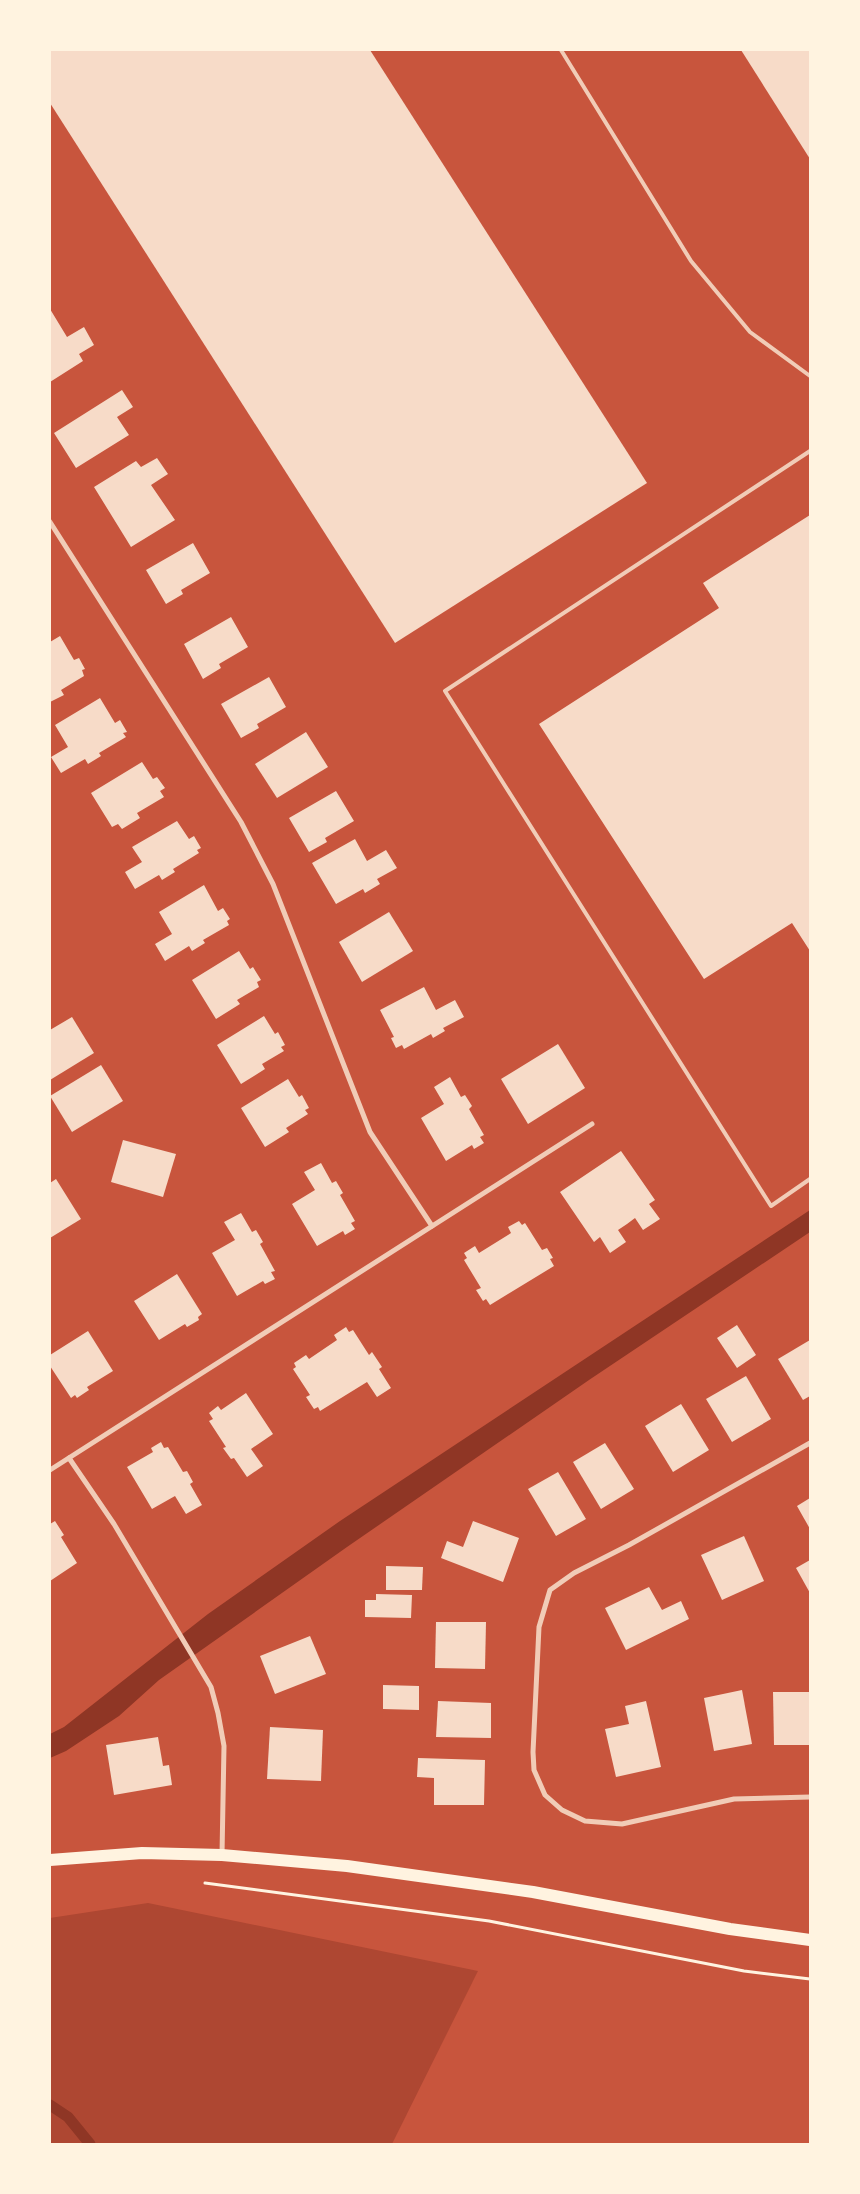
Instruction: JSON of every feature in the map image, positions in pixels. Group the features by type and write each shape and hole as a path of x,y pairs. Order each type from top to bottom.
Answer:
{"main road":[{"path":"50,1860 142,1853 222,1855 348,1866 533,1892 730,1929 810,1940"}],"street":[{"path":"50,522 241,822 273,884 370,1132 432,1226"},
{"path":"50,1470 592,1124"},
{"path":"810,1443 629,1545 574,1573 550,1590 539,1627 533,1752 534,1770 545,1795 562,1810 586,1821 622,1824 734,1799 810,1797"},
{"path":"70,1458 114,1524 211,1687 224,1746 222,1855"}],"lane":[{"path":"561,50 691,261 750,332 810,376"},
{"path":"810,451 445,691 771,1206 810,1179"}],"path":[{"path":"196,1881 489,1921 744,1971 810,1979"}],"shaded area":[{"path":"810,1210 810,1232 589,1380 347,1547 159,1680 119,1716 66,1751 50,1758 50,1734 64,1727 208,1614 340,1521"},
{"path":"148,1903 478,1971 392,2144 50,2144 50,1918"}],"building":[{"path":"50,50 370,50 647,483 395,643 50,103"},
{"path":"741,50 810,50 810,159"},
{"path":"50,309 67,337 84,327 94,345 79,354 83,361 50,382"},
{"path":"122,390 133,407 117,417 129,435 76,468 54,433"},
{"path":"157,458 168,474 151,485 175,520 131,547 94,487 136,461 141,467"},
{"path":"810,515 810,951 792,923 704,979 539,724 719,608 703,583"},
{"path":"193,543 210,573 181,590 183,594 166,604 146,570"},
{"path":"231,617 248,647 219,664 221,668 203,679 184,644"},
{"path":"60,636 74,660 79,658 85,669 82,670 84,676 61,690 64,695 50,702 50,642"},
{"path":"269,677 286,707 257,724 259,728 241,738 221,704"},
{"path":"100,698 115,723 120,720 127,732 123,733 126,737 99,753 101,756 88,764 85,759 61,773 51,757 68,747 55,725"},
{"path":"306,732 328,767 277,798 255,764"},
{"path":"142,762 153,779 157,777 165,788 160,791 164,797 137,813 140,818 122,829 118,824 112,827 91,793"},
{"path":"336,791 354,821 325,838 327,842 309,852 289,818"},
{"path":"177,821 189,839 194,836 201,848 197,850 199,853 173,869 175,872 162,880 159,875 135,889 125,872 142,862 132,847"},
{"path":"355,839 367,861 386,850 397,868 377,879 380,884 365,893 363,889 336,904 312,863"},
{"path":"204,885 218,911 223,908 230,919 227,921 229,925 203,940 205,943 192,951 189,946 165,961 155,944 172,934 159,912"},
{"path":"389,912 413,951 362,982 339,942"},
{"path":"239,951 250,969 253,967 261,980 257,982 259,987 237,1000 240,1004 216,1019 192,980"},
{"path":"424,987 436,1010 455,1000 464,1017 443,1028 445,1031 433,1038 431,1034 404,1049 402,1045 396,1048 391,1038 394,1037 380,1010"},
{"path":"264,1016 275,1034 278,1032 285,1045 281,1047 284,1051 262,1064 265,1069 241,1084 217,1045"},
{"path":"72,1017 94,1053 50,1080 50,1030"},
{"path":"558,1044 585,1088 528,1124 501,1079"},
{"path":"101,1065 123,1101 72,1132 50,1096"},
{"path":"450,1077 461,1097 465,1095 472,1106 469,1109 484,1135 480,1137 484,1143 474,1149 472,1145 446,1161 421,1118 444,1104 434,1087"},
{"path":"288,1079 299,1097 302,1095 309,1108 305,1110 308,1114 286,1128 289,1132 265,1147 241,1108"},
{"path":"123,1140 176,1154 163,1197 111,1182"},
{"path":"621,1151 655,1200 649,1204 660,1219 643,1230 635,1218 618,1230 626,1242 610,1253 600,1237 594,1242 560,1192"},
{"path":"321,1163 332,1183 336,1181 343,1193 340,1195 355,1221 351,1223 355,1229 345,1235 343,1231 317,1246 292,1204 315,1190 304,1172"},
{"path":"56,1179 81,1219 50,1238 50,1183"},
{"path":"241,1213 252,1232 256,1230 263,1242 260,1244 275,1271 271,1272 275,1279 265,1284 263,1281 237,1296 212,1253 235,1240 224,1222"},
{"path":"519,1221 522,1225 525,1223 542,1250 547,1248 553,1258 550,1259 554,1266 490,1305 486,1299 483,1301 476,1290 481,1288 464,1260 467,1258 464,1253 475,1246 479,1253 511,1233 508,1227"},
{"path":"177,1274 202,1314 198,1317 199,1320 187,1327 185,1324 159,1340 134,1301"},
{"path":"737,1325 756,1355 737,1368 717,1338"},
{"path":"346,1327 349,1332 353,1330 369,1355 372,1352 382,1367 379,1369 391,1388 377,1397 367,1382 320,1411 318,1407 314,1409 306,1397 310,1395 293,1369 296,1367 294,1363 306,1355 309,1359 337,1340 334,1335"},
{"path":"88,1331 113,1371 87,1387 89,1390 77,1398 75,1395 71,1398 50,1366 50,1355"},
{"path":"810,1340 810,1396 803,1400 778,1359"},
{"path":"746,1376 771,1419 732,1442 706,1399"},
{"path":"246,1393 273,1434 251,1449 263,1466 247,1477 234,1458 231,1459 223,1448 226,1447 209,1421 213,1419 209,1413 218,1406 221,1410"},
{"path":"681,1404 709,1450 673,1472 645,1426"},
{"path":"161,1442 164,1448 168,1447 183,1472 187,1471 193,1482 190,1484 202,1505 186,1514 175,1496 152,1509 127,1467 153,1452 151,1448"},
{"path":"605,1443 634,1489 601,1509 573,1462"},
{"path":"558,1472 586,1519 556,1536 528,1489"},
{"path":"810,1498 810,1529 797,1506"},
{"path":"55,1521 64,1535 61,1537 77,1563 50,1581 50,1524"},
{"path":"473,1521 519,1538 503,1582 441,1558 447,1541 463,1547"},
{"path":"744,1536 764,1581 722,1600 701,1555"},
{"path":"810,1560 810,1593 796,1568"},
{"path":"386,1566 423,1567 422,1590 386,1590"},
{"path":"649,1587 662,1610 681,1601 689,1619 626,1650 605,1608"},
{"path":"376,1594 412,1595 411,1618 365,1617 365,1600 376,1600"},
{"path":"436,1622 486,1622 485,1669 435,1668"},
{"path":"310,1636 326,1674 275,1694 260,1656"},
{"path":"383,1685 419,1686 419,1710 383,1709"},
{"path":"742,1690 752,1744 714,1751 704,1698"},
{"path":"773,1692 810,1692 810,1745 774,1745"},
{"path":"438,1701 491,1703 491,1738 436,1737"},
{"path":"646,1701 661,1767 616,1777 605,1729 629,1724 625,1706"},
{"path":"270,1727 323,1730 321,1781 267,1779"},
{"path":"158,1737 163,1766 169,1765 172,1785 114,1795 106,1745"},
{"path":"418,1758 485,1760 484,1805 434,1805 434,1778 417,1777"}],"waterway":[{"path":"50,2105 68,2117 90,2144"}]}
